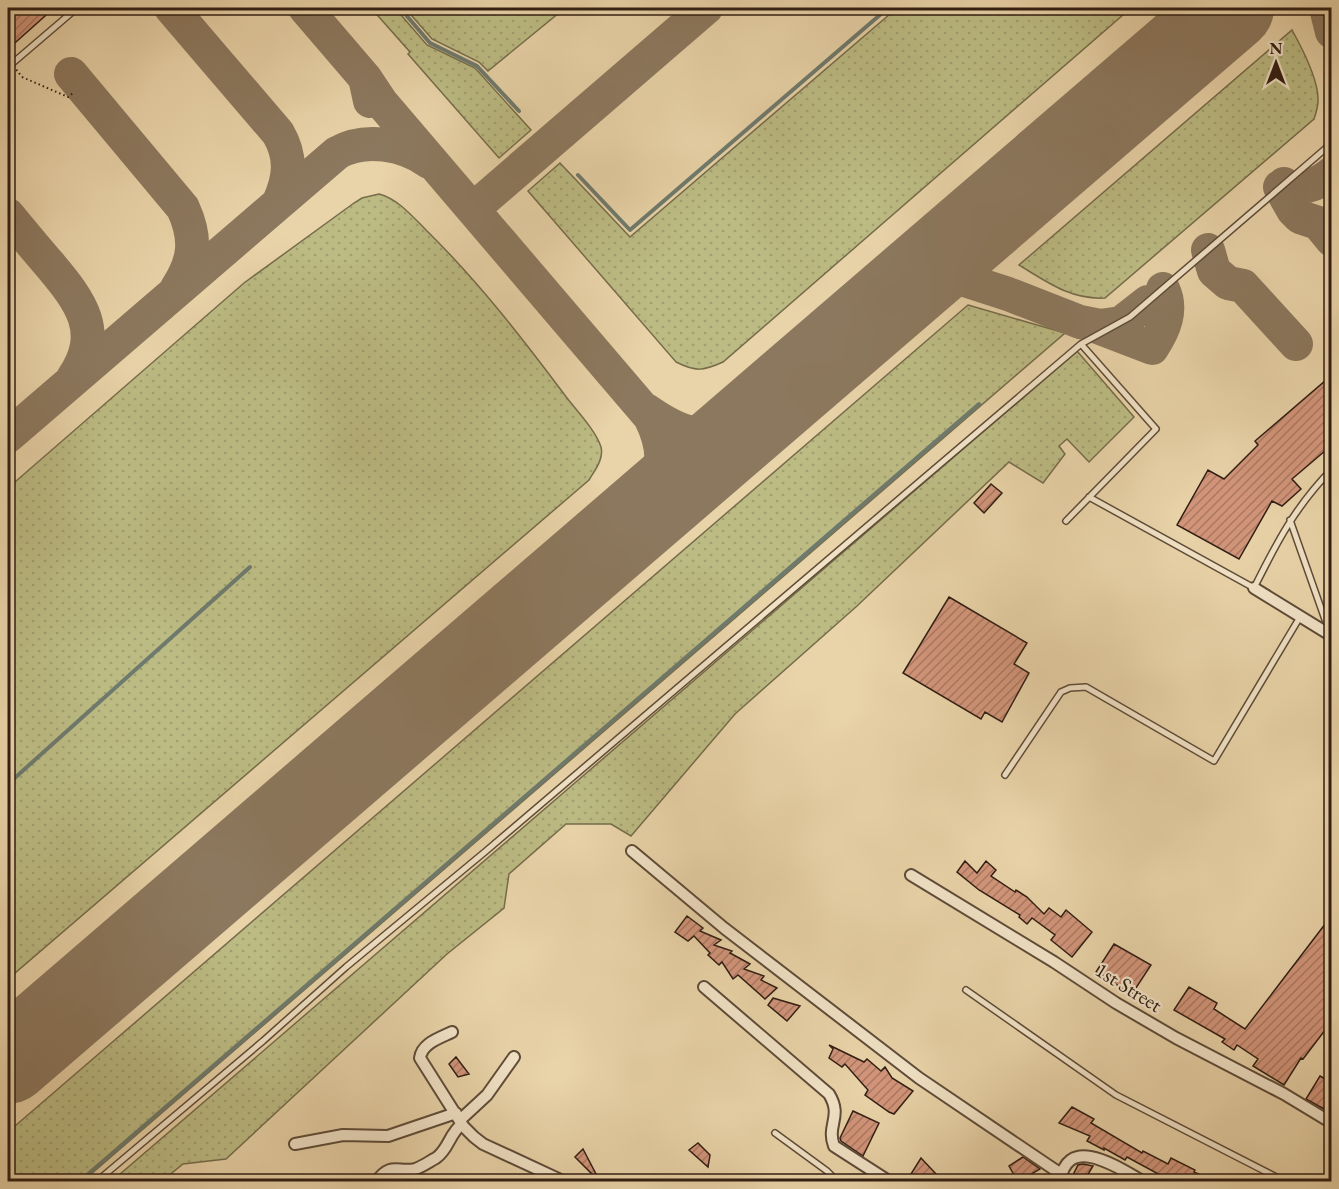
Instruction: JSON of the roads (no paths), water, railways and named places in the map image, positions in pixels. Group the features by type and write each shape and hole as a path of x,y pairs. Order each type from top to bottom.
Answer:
{"street":[{"path":"1254,588 1331,636"},
{"path":"632,851 724,928 919,1078 1060,1178 1072,1157 1078,1155 1095,1158 1144,1182"},
{"name":"1st Street","path":"911,875 1054,962 1126,1009 1176,1038 1284,1094 1332,1123"},
{"path":"704,987 829,1094 836,1111 831,1132 834,1146 890,1182"},
{"path":"452,1032 427,1045 420,1053 420,1058 459,1119 483,1144 565,1182"},
{"path":"376,1182 395,1168 415,1169 438,1156 447,1145 459,1119 487,1095 514,1057"},
{"path":"295,1144 343,1135 388,1136 459,1119"}],"lane":[{"path":"8,67 77,8"},
{"path":"96,1182 1081,344 1130,317 1332,143"},
{"path":"1066,521 1156,429 1081,344"},
{"path":"1089,497 1254,588 1290,519 1301,503 1332,470"},
{"path":"1290,519 1331,636"},
{"path":"1005,775 1061,692 1078,687 1086,687 1214,761 1300,616"},
{"path":"966,990 1116,1095 1286,1182"},
{"path":"775,1133 827,1171 838,1182"}],"waterway":[{"path":"400,8 430,43 477,66 519,111"},
{"path":"578,175 630,230 888,8"},
{"path":"79,1182 979,404"},
{"path":"8,784 250,567"}]}
